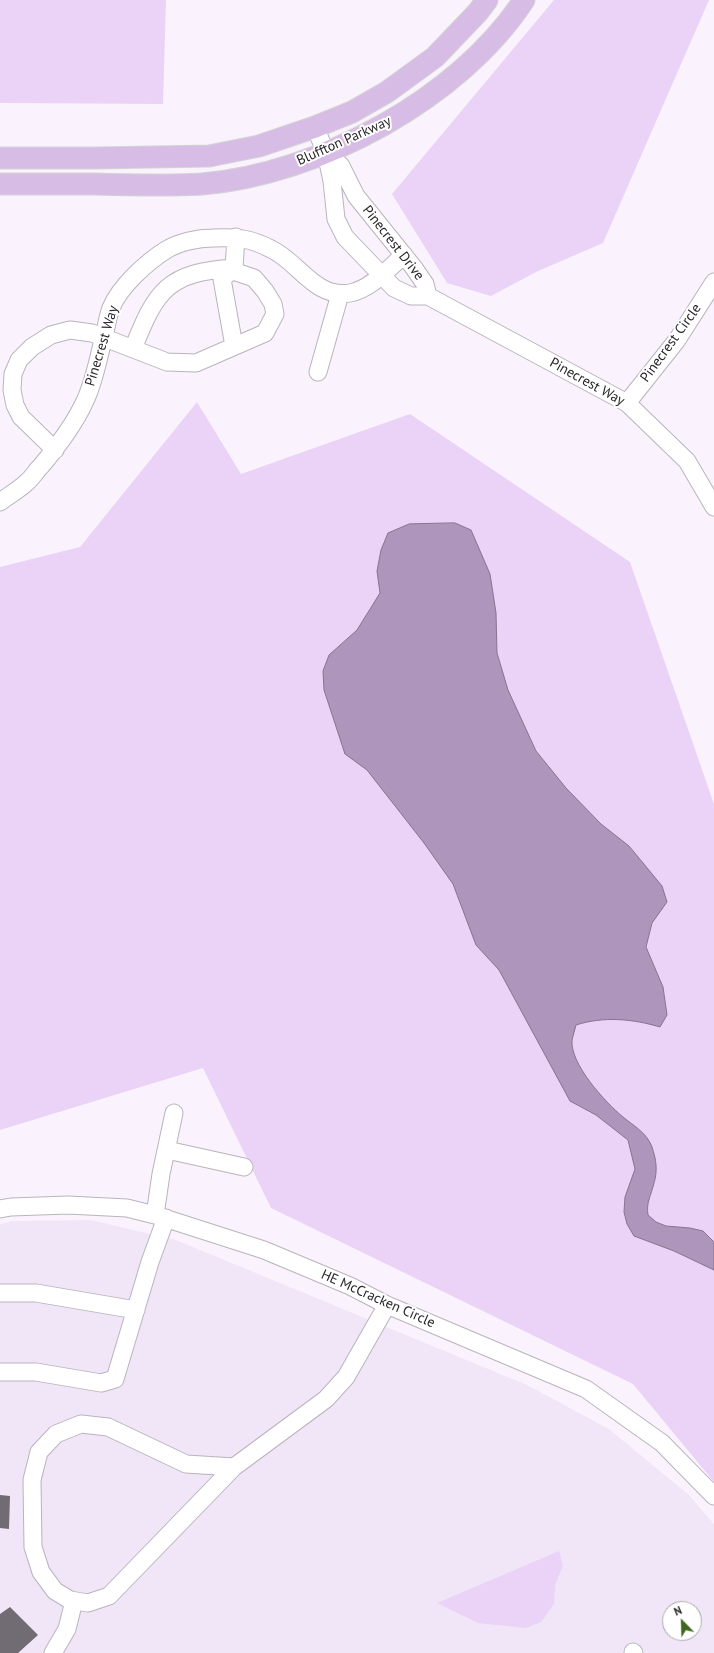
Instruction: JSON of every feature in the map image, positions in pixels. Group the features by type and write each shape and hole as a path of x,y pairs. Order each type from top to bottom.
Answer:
{"main road":[{"name":"Bluffton Parkway","path":"0,158 209,156 259,146 315,127 352,112 387,92 435,57 478,12 487,0"},
{"name":"Bluffton Parkway","path":"0,184 156,186 204,184 256,175 296,164 381,127 419,103 452,78 486,46 524,0"}],"street":[{"path":"315,127 326,152"},
{"name":"Pinecrest Drive","path":"326,152 341,166 356,196 404,255 425,284 428,296 411,296 394,288 345,237 338,224 334,206 332,180 326,152"},
{"path":"55,450 21,417 15,404 12,390 13,374 19,360 32,346 51,335 70,330 92,333 167,362 196,362 264,333 275,314 273,304 265,291 254,278 236,272 234,268 236,237"},
{"name":"Pinecrest Way","path":"0,502 27,482 55,450 74,422 85,400 96,370 111,308 125,286 145,264 168,249 199,238 236,237 272,249 293,264 311,282 324,290 340,294 352,293 369,285 404,255"},
{"path":"234,268 222,279 234,346"},
{"path":"133,349 146,316 157,297 167,287 181,279 208,270 234,268"},
{"name":"Pinecrest Circle","path":"627,403 677,340 714,282"},
{"path":"318,372 340,294"},
{"name":"Pinecrest Way","path":"428,296 627,403 687,461 714,507"},
{"path":"0,1372 36,1372 101,1383 115,1379 150,1262 160,1216 161,1174 174,1113"},
{"path":"167,1150 244,1167"},
{"name":"HE McCracken Circle","path":"0,1209 68,1205 127,1208 160,1216 264,1250 586,1389 662,1443 714,1496"},
{"path":"0,1293 36,1293 136,1310"},
{"path":"234,1467 186,1464 108,1427 81,1424 56,1434 39,1452 32,1480 33,1547 41,1572 54,1591 70,1600 88,1603 109,1596 234,1467 326,1399 346,1377 387,1304"},
{"path":"53,1653 67,1629 74,1601"}],"shaded area":[{"path":"0,0 166,0 163,104 0,103"},
{"path":"554,0 709,0 603,243 536,272 491,296 447,283 392,194"},
{"path":"197,402 241,474 410,414 630,562 714,804 714,1482 633,1384 271,1208 203,1068 0,1130 0,567 80,547"},
{"path":"455,523 471,530 490,574 496,613 497,653 508,690 536,751 566,788 601,824 629,846 662,886 667,902 652,923 646,947 663,987 667,1015 660,1027 629,1020 597,1020 576,1025 572,1040 573,1050 583,1071 598,1092 623,1117 640,1130 650,1142 655,1156 656,1169 648,1203 648,1215 656,1222 666,1226 690,1228 703,1231 714,1242 714,1270 674,1251 634,1236 627,1224 624,1212 625,1197 635,1169 628,1140 596,1115 570,1101 499,970 476,945 453,884 424,843 367,770 345,754 324,690 323,671 329,655 357,630 380,593 377,571 381,550 388,533 409,524"},
{"path":"91,1220 176,1240 527,1385 609,1429 689,1495 714,1524 714,1653 0,1653 0,1224 13,1221"},
{"path":"559,1551 563,1566 555,1585 554,1604 541,1622 526,1628 478,1623 437,1603"}],"building":[{"path":"0,1495 10,1496 9,1529 0,1528"},
{"path":"10,1607 38,1635 18,1653 0,1653 0,1614"}]}
